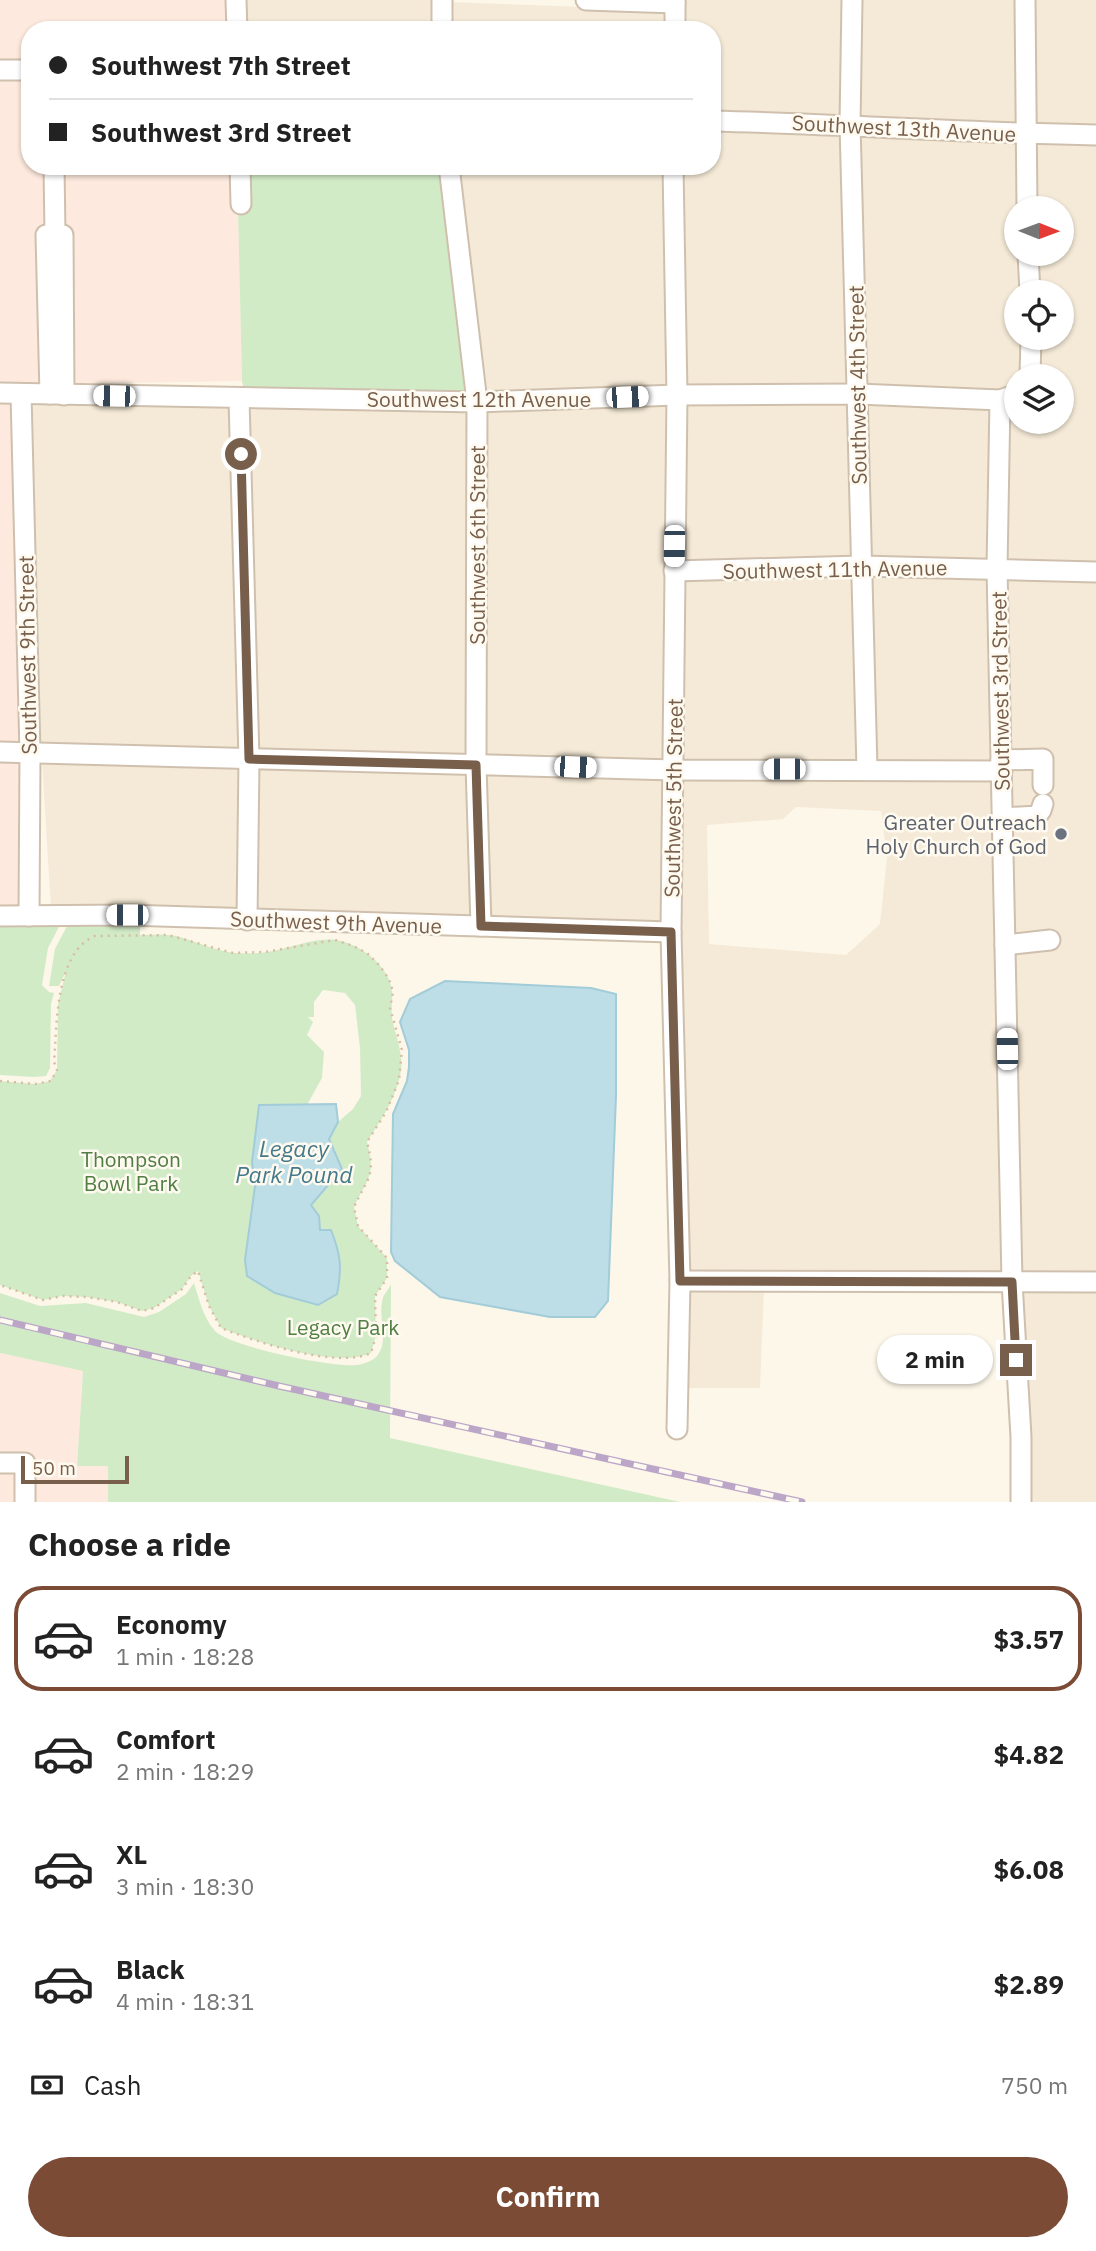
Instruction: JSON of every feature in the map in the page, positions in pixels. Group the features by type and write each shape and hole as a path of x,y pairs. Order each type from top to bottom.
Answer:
{"street":[{"path":"236,0 237,21"},
{"path":"442,0 442,21"},
{"path":"586,0 675,2 675,21"},
{"name":"Southwest 4th Street","path":"852,0 850,124 867,769"},
{"path":"1025,0 1027,196"},
{"path":"0,70 21,70"},
{"name":"Southwest 13th Avenue","path":"721,121 1096,135"},
{"path":"54,175 55,235 63,235 57,394"},
{"path":"240,175 241,204"},
{"name":"Southwest 6th Street","path":"450,175 477,402 476,765 481,926"},
{"name":"Southwest 5th Street","path":"673,175 677,395 671,932 680,1281 677,1429"},
{"name":"Southwest 12th Avenue","path":"0,393 477,402 677,395 1004,397"},
{"name":"Southwest 9th Street","path":"21,394 30,753 29,916"},
{"path":"239,399 249,759 247,920"},
{"name":"Southwest 3rd Street","path":"1006,434 997,568 1012,1282 1021,1437 1021,1502"},
{"name":"Southwest 11th Avenue","path":"674,571 862,566 1096,572"},
{"path":"0,752 674,770 1002,765 1043,759 1043,794 1041,810 1037,816 1003,818"},
{"name":"Southwest 9th Avenue","path":"0,916 127,915 671,932"},
{"path":"1005,945 1051,940"},
{"path":"680,1281 1096,1282"},
{"path":"0,1463 25,1463 25,1502"}],"path":[{"path":"0,1081 35,1084 51,1082 57,1070 54,1062 58,1004 68,965 85,940 95,936 168,935 233,953 265,953 335,940 354,946 367,953 389,979 393,992 390,1008 402,1050 400,1080 386,1112 367,1142 373,1163 372,1174 354,1207 358,1226 387,1258 387,1278 376,1296 376,1336 371,1353 359,1359 285,1349 221,1328 209,1306 198,1271 181,1289 154,1308 142,1311 117,1302 87,1297 62,1296 43,1300 0,1285"}],"shaded area":[{"path":"0,0 227,0 228,21 21,21 21,175 232,175 233,210 238,211 242,381 0,385"},
{"path":"244,0 434,0 433,21 245,21"},
{"path":"684,0 843,0 842,116 721,113 721,21 683,21"},
{"path":"860,0 1017,0 1016,126 859,117"},
{"path":"1034,0 1096,0 1096,127 1033,127"},
{"path":"450,2 667,10 666,21 450,21"},
{"path":"721,128 842,131 849,386 685,388 682,175 721,175"},
{"path":"859,132 1016,141 1018,196 1004,196 1004,266 1020,266 1021,280 1004,280 1004,350 1022,350 1022,364 1004,364 1004,391 999,393 866,387"},
{"path":"1033,141 1096,142 1096,565 1006,561 1008,434 1074,434 1074,364 1039,364 1040,350 1074,350 1074,280 1038,280 1037,266 1074,266 1074,196 1035,196"},
{"path":"459,175 665,175 668,388 485,394"},
{"path":"0,400 12,401 22,745 0,745"},
{"path":"29,401 231,406 240,751 41,746"},
{"path":"849,401 853,559 682,563 685,402"},
{"path":"866,401 992,407 989,561 870,559"},
{"path":"668,403 665,762 485,758 486,409"},
{"path":"248,406 469,409 468,757 257,752"},
{"path":"853,574 858,762 682,762 682,578"},
{"path":"870,574 989,576 993,763 875,762"},
{"path":"1006,576 1096,580 1096,1275 1020,1275"},
{"path":"0,759 22,760 21,908 0,908"},
{"path":"42,761 240,766 238,912 51,908"},
{"path":"257,766 468,772 472,919 255,913"},
{"path":"485,772 665,777 663,925 489,919"},
{"path":"682,777 993,778 1003,1275 688,1274 680,939","holes":["796,807 881,811 887,857 880,924 846,955 709,944 707,825 783,819"]},
{"path":"688,1289 764,1289 760,1388 688,1388"},
{"path":"1021,1290 1096,1290 1096,1502 1029,1502"},
{"path":"0,1353 83,1371 77,1465 108,1466 108,1502 0,1502"}],"green space":[{"path":"249,175 441,175 468,394 244,391 238,211 250,210"},
{"name":"Thompson Bowl Park","path":"69,922 140,922 140,935 173,935 235,953 263,953 310,942 336,940 363,951 386,973 392,991 392,1018 400,1051 399,1080 393,1097 367,1142 371,1170 354,1207 358,1226 387,1258 387,1278 375,1296 376,1336 371,1353 356,1357 318,1356 275,1346 221,1328 209,1306 198,1271 182,1289 154,1308 142,1311 117,1302 87,1297 62,1296 43,1300 0,1285 0,1081 35,1084 50,1081 57,1070 58,1004 66,971 59,986 49,986 55,949","holes":["323,990 345,993 355,1005 360,1048 361,1096 353,1109 338,1122 329,1138 342,1169 311,1205 319,1216 320,1230 247,1276 245,1260 255,1186 252,1162 259,1106 307,1105 322,1078 324,1052 307,1035 313,1022 308,1017 314,1017 314,1002"]},
{"path":"0,923 61,923 48,948 42,985 54,993 51,1004 50,1068 46,1076 0,1075"},
{"path":"194,1283 202,1309 216,1332 263,1350 344,1365 365,1363 377,1356 381,1350 382,1305 391,1284 390,1438 680,1502 108,1502 108,1466 77,1466 83,1371 0,1353 0,1293 40,1306 86,1303 144,1317 159,1312 186,1294"}],"water":[{"path":"445,981 591,988 616,994 616,1096 608,1301 595,1317 550,1317 440,1297 395,1261 391,1252 393,1114 407,1081 409,1067 409,1050 400,1022 410,999"},
{"name":"Legacy Park Pound","path":"336,1104 338,1122 329,1139 342,1169 311,1205 319,1216 320,1230 331,1230 339,1254 340,1277 337,1294 318,1305 275,1293 247,1276 245,1260 255,1186 252,1162 259,1105"}],"railway":[{"path":"0,1320 279,1386 802,1502"}],"place":[{"name":"Greater Outreach Holy Church of God","path":"1061,834"}],"route":[{"path":"241,454 249,759 476,765 481,926 671,932 680,1281 1012,1282 1016,1360"}],"park label":[{"name":"Legacy Park","path":"343,1327"}]}
